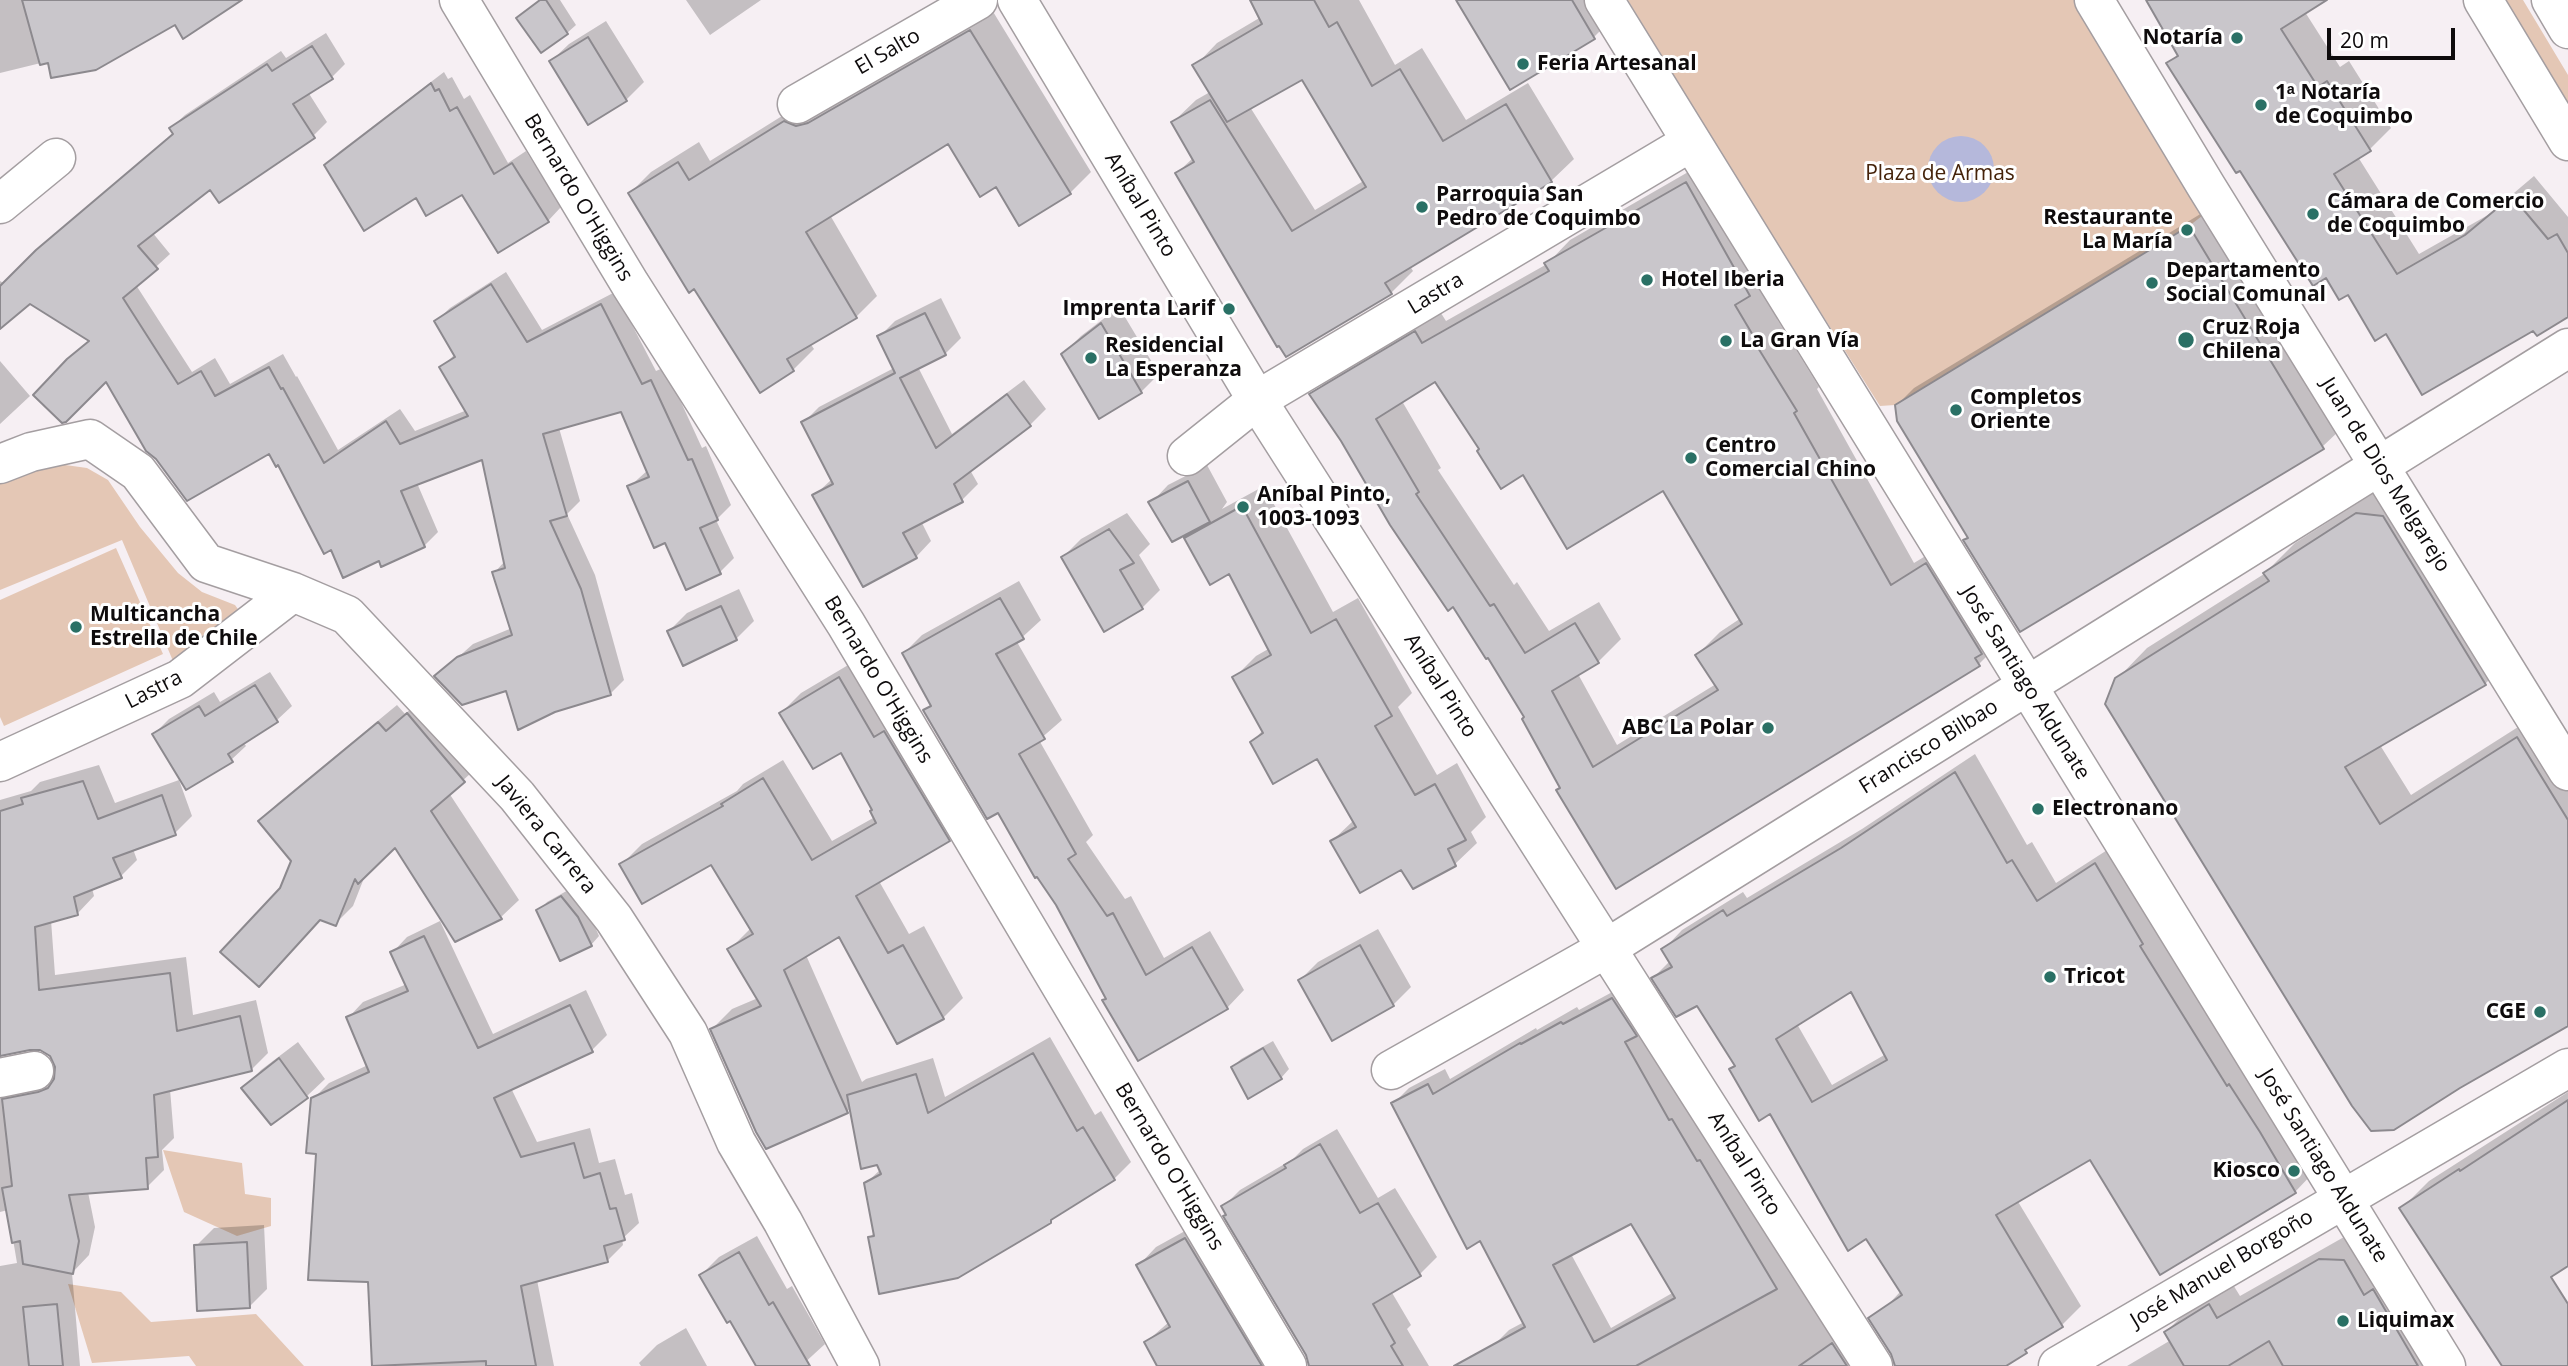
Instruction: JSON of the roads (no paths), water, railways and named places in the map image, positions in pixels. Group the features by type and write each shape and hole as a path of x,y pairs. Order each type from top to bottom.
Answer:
{"street":[{"name":"Bernardo O'Higgins","path":"459,0 630,284 846,624 1287,1366"},
{"name":"El Salto","path":"797,104 978,0"},
{"name":"Aníbal Pinto","path":"1017,0 1257,400 1873,1366"},
{"name":"José Santiago Aldunate","path":"1604,0 2446,1366"},
{"name":"Juan de Dios Melgarejo","path":"2094,0 2206,186 2563,754"},
{"path":"2483,0 2568,141"},
{"path":"2551,0 2568,29"},
{"name":"Lastra","path":"1187,456 1257,400 1691,142"},
{"path":"0,204 56,158"},
{"name":"Francisco Bilbao","path":"1391,1070 1607,948 2568,348"},
{"name":"Javiera Carrera","path":"0,464 31,452 90,439 138,472 206,563 293,592 347,615 517,796 614,919 688,1033 736,1142 783,1222 860,1366"},
{"name":"Lastra","path":"0,762 180,679 293,592"},
{"name":"José Manuel Borgoño","path":"2058,1366 2568,1068"}],"water":[{"path":"1961,136 1974,139 1984,146 1991,156 1994,169 1991,182 1984,192 1974,199 1961,202 1948,199 1938,192 1931,182 1928,169 1931,156 1938,146 1948,139"}],"place":[{"name":"Notaría","path":"2237,38"},
{"name":"Feria Artesanal","path":"1523,64"},
{"name":"1ᵃ Notaría de Coquimbo","path":"2261,105"},
{"name":"Parroquia San Pedro de Coquimbo","path":"1422,207"},
{"name":"Cámara de Comercio de Coquimbo","path":"2313,214"},
{"name":"Restaurante La María","path":"2187,230"},
{"name":"Hotel Iberia","path":"1647,280"},
{"name":"Departamento Social Comunal","path":"2152,283"},
{"name":"Imprenta Larif","path":"1229,309"},
{"name":"Cruz Roja Chilena","path":"2186,340"},
{"name":"La Gran Vía","path":"1726,341"},
{"name":"Residencial La Esperanza","path":"1091,358"},
{"name":"Completos Oriente","path":"1956,410"},
{"name":"Centro Comercial Chino","path":"1691,458"},
{"name":"Aníbal Pinto, 1003-1093","path":"1243,507"},
{"name":"Multicancha Estrella de Chile","path":"76,627"},
{"name":"ABC La Polar","path":"1768,728"},
{"name":"Electronano","path":"2038,809"},
{"name":"Tricot","path":"2050,977"},
{"name":"CGE","path":"2540,1012"},
{"name":"Kiosco","path":"2294,1171"},
{"name":"Liquimax","path":"2343,1321"}],"park label":[{"name":"Plaza de Armas","path":"1940,174"}]}
